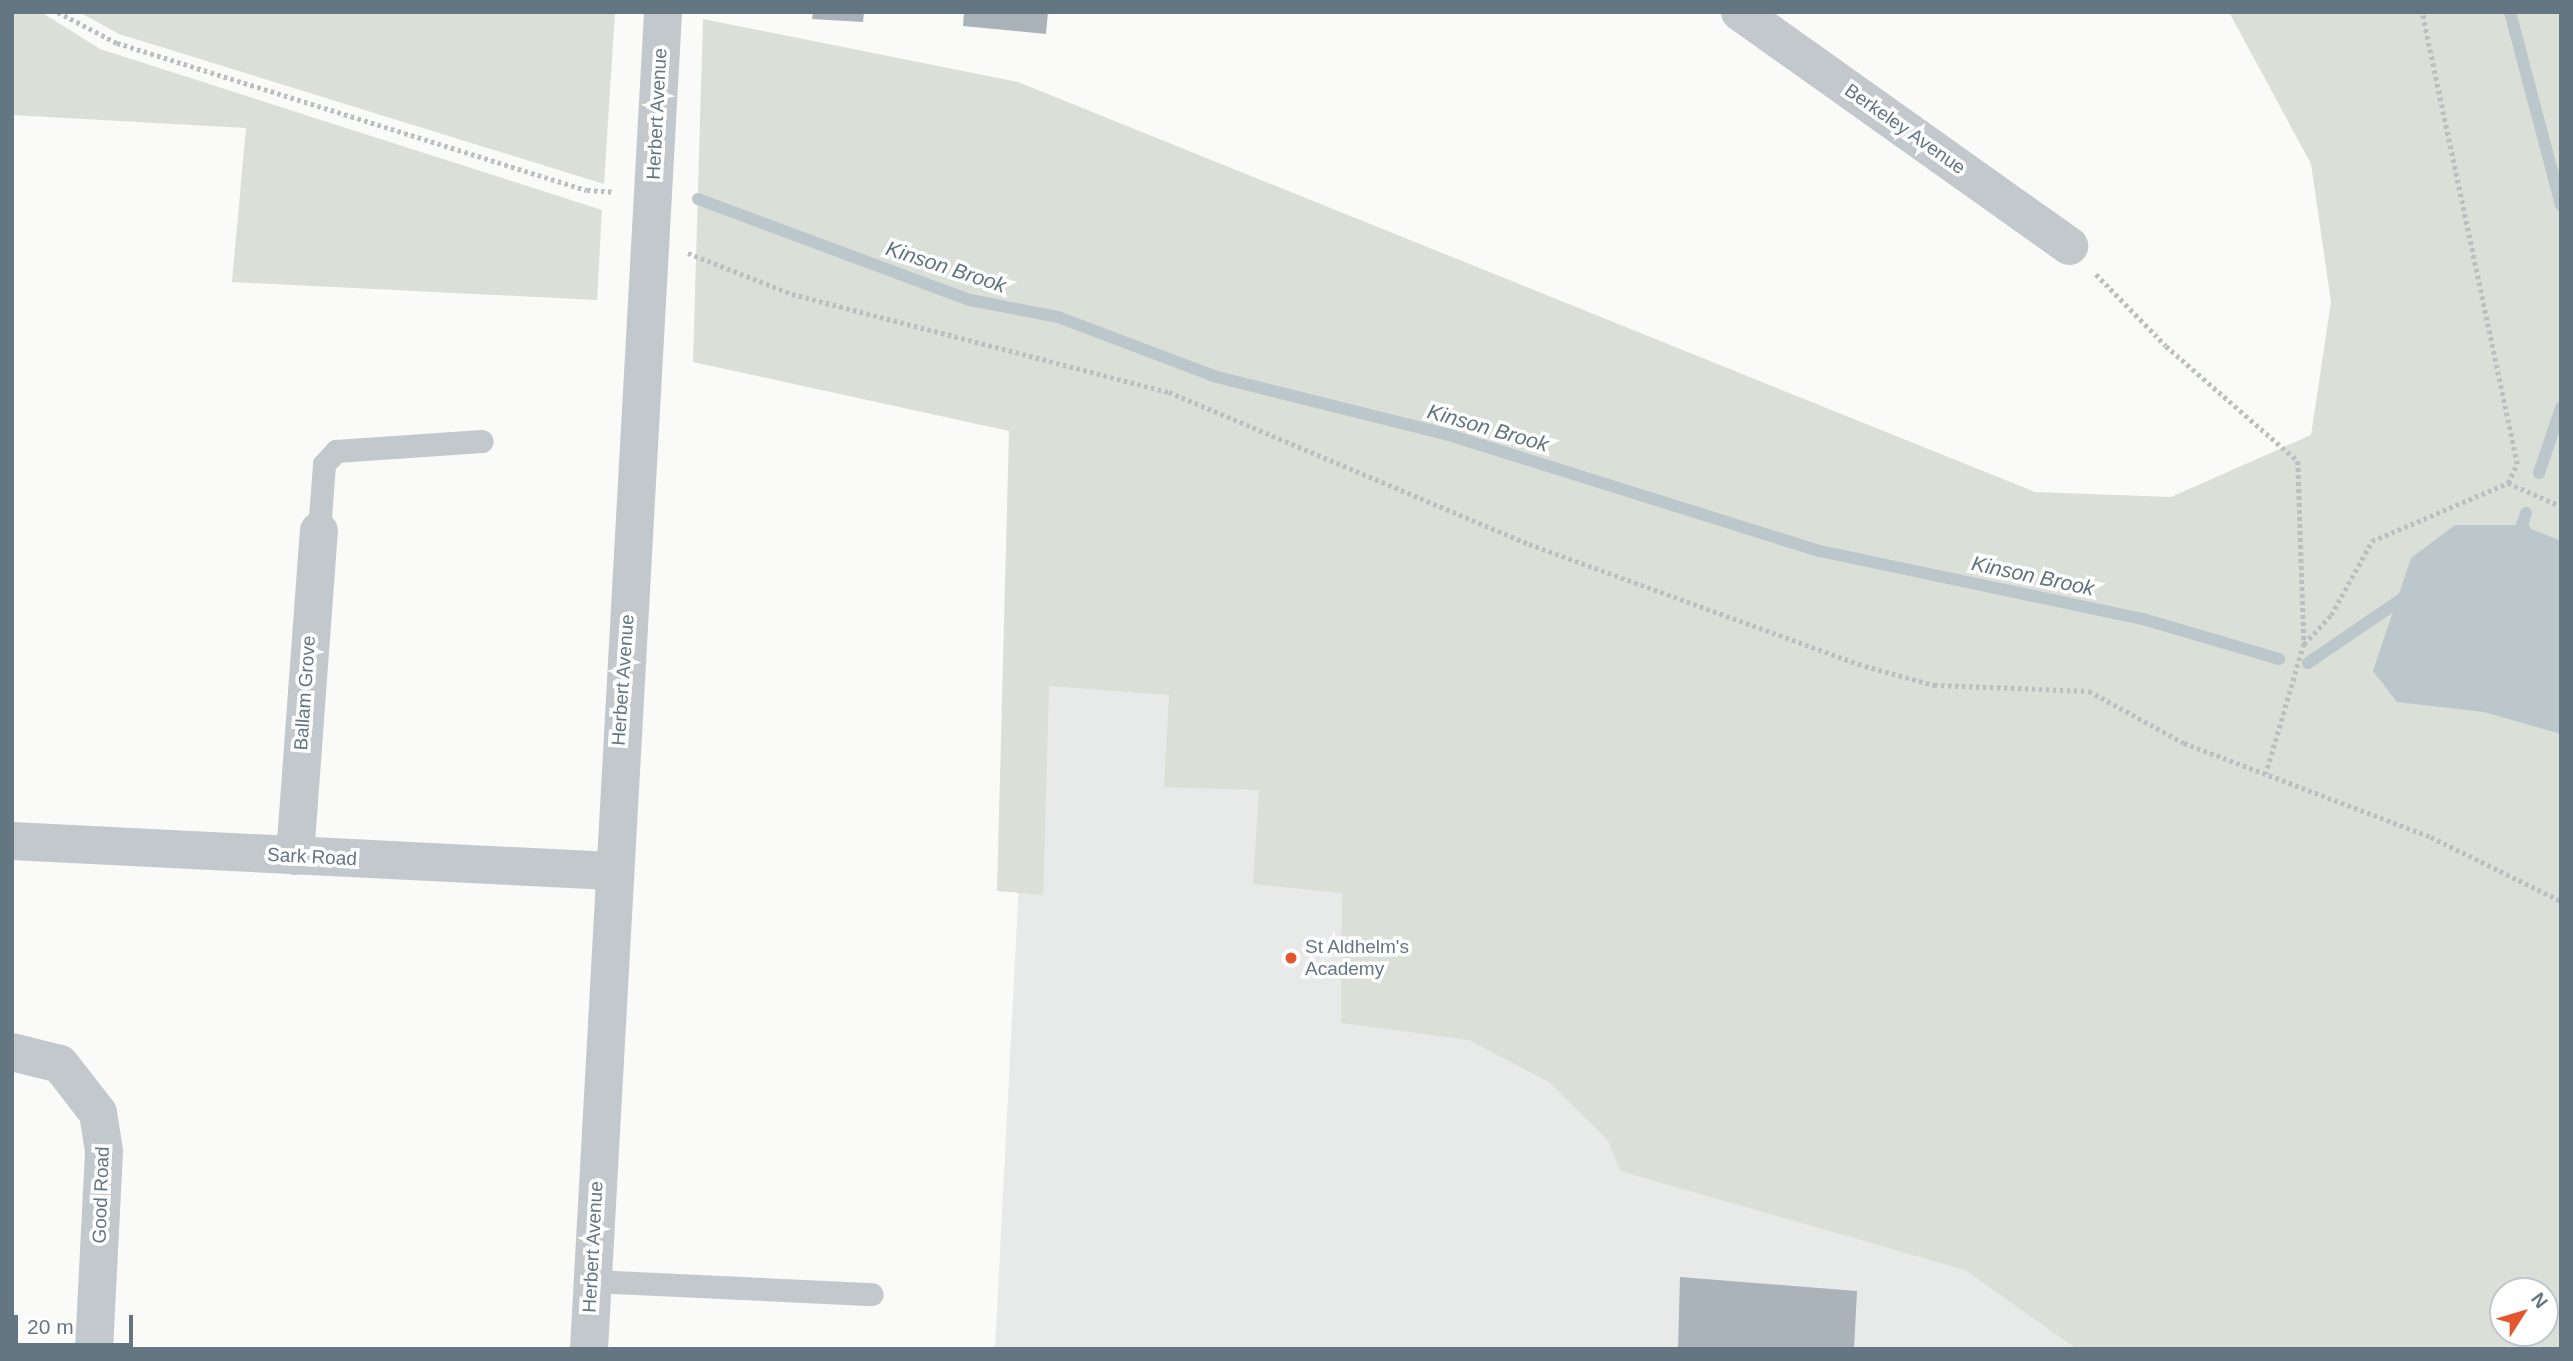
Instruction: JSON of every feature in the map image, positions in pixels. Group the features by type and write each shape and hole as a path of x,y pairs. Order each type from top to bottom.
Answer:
{"street":[{"name":"Herbert Avenue","path":"589,1349 611,871 663,12"},
{"name":"Berkeley Avenue","path":"1740,12 2069,246"},
{"name":"Ballam Grove","path":"295,856 319,531"},
{"name":"Sark Road","path":"12,841 611,871"},
{"name":"Good Road","path":"12,1052 60,1064 98,1113 104,1152 94,1349"}],"lane":[{"path":"319,531 324,464 336,451 482,441"},
{"path":"592,1281 872,1294"}],"path":[{"path":"58,12 117,43 587,190 653,194"},
{"path":"2304,644 2331,615 2372,541 2508,483 2516,464 2475,244 2422,12"},
{"path":"688,242 688,253 792,295 1169,392 1529,544 1864,666 1934,685 2088,691 2184,743 2431,837 2561,901"},
{"path":"2069,246 2166,346 2298,461 2304,644 2266,774"},
{"path":"2508,483 2561,506"}],"shaded area":[{"path":"12,12 41,12 100,49 602,210 597,300 232,282 246,128 12,115"},
{"path":"79,12 615,12 604,184 119,34"},
{"path":"2229,12 2561,12 2561,1349 2077,1349 1965,1270 1620,1171 1608,1140 1549,1082 1469,1040 1341,1023 1342,893 1253,884 1259,790 1164,787 1169,695 1049,686 1043,895 997,891 1009,431 693,362 703,19 1018,82 2035,492 2171,497 2311,435 2331,302 2311,164"},
{"path":"2455,525 2522,525 2561,541 2561,734 2484,712 2397,702 2373,671 2411,558"},
{"name":"St Aldhelm's Academy","path":"1034,590 2087,1349 995,1349"}],"building":[{"path":"813,12 864,12 863,22 812,19"},
{"path":"964,12 1048,12 1046,34 963,26"},
{"path":"1680,1277 1857,1291 1854,1349 1678,1349"}],"waterway":[{"path":"2510,12 2561,205"},
{"name":"Kinson Brook","path":"698,199 970,300 1058,317 1217,377 1449,435 1820,551 2143,619 2279,659"},
{"path":"2539,473 2561,408"},
{"name":"Kinson Brook","path":"2526,513 2522,525 2530,539"},
{"path":"2308,663 2409,594"}],"place":[{"name":"St Aldhelm's Academy","path":"1291,958"}]}
